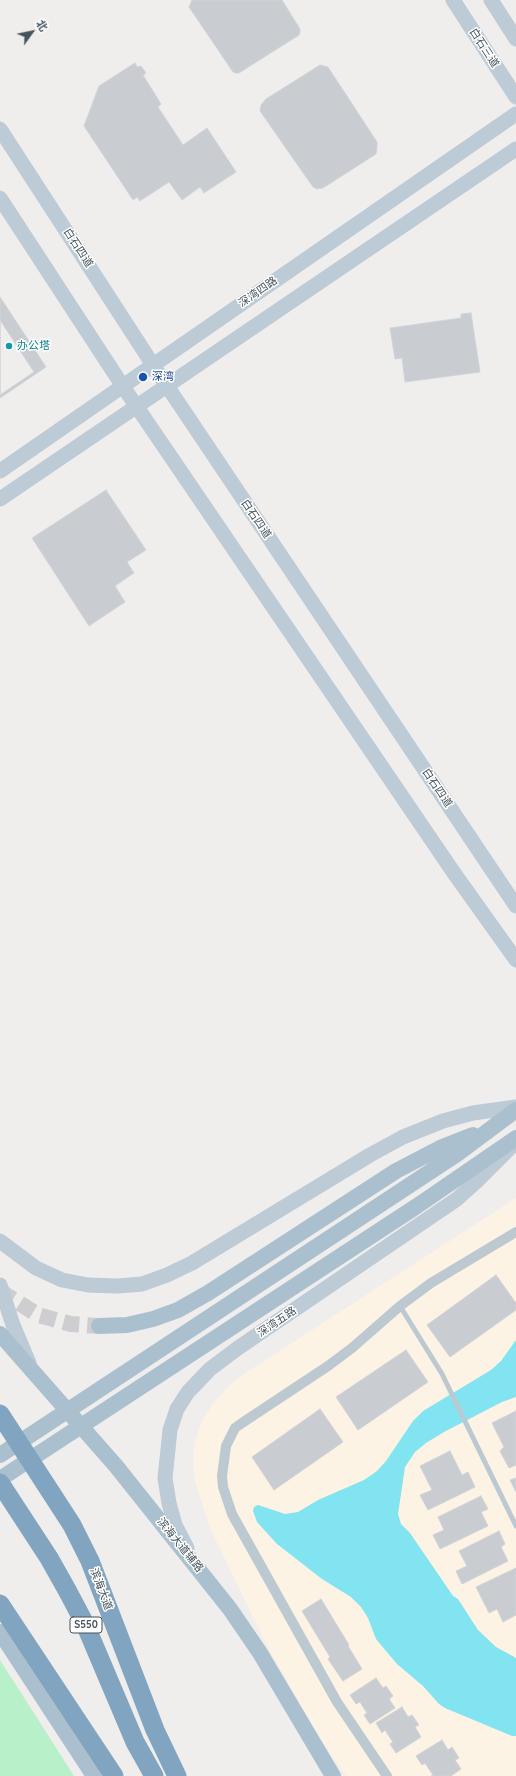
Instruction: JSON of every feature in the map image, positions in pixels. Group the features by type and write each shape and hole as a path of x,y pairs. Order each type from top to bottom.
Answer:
{"highway":[{"name":"滨海大道","path":"0,1414 72,1525 87,1555 154,1730 178,1776"},
{"name":"S550","path":"0,1483 49,1558 71,1597 85,1624 135,1742 154,1776"},
{"path":"0,1604 114,1776"}],"main road":[{"path":"0,1455 457,1154 516,1108"},
{"path":"99,1326 127,1325 153,1320 178,1310 208,1293 401,1168 440,1148 493,1127"},
{"path":"0,1479 417,1206 516,1138"},
{"name":"滨海大道辅路","path":"0,1334 116,1466 230,1609 260,1653 333,1776"},
{"path":"0,1632 94,1776"}],"street":[{"name":"白石三道","path":"453,0 516,97"},
{"path":"491,0 516,38"},
{"name":"深湾四路","path":"0,471 122,385 516,114"},
{"name":"白石四道","path":"0,128 153,365 516,906"},
{"path":"0,499 516,149"},
{"path":"0,198 122,385 454,873 516,960"},
{"path":"0,1241 36,1268 62,1280 88,1285 118,1286 142,1284 167,1275 192,1263 370,1155 404,1137 443,1121 473,1113 516,1108"},
{"name":"深湾五路","path":"197,1567 175,1525 168,1503 165,1478 170,1430 177,1409 188,1392 210,1369 238,1348 457,1199 516,1143"},
{"path":"387,1776 337,1702 232,1514 226,1499 222,1476 226,1446 235,1428 328,1366 352,1348 400,1306 437,1280 516,1232"},
{"path":"0,1285 12,1325 22,1350 34,1371"}],"lane":[{"path":"400,1306 442,1374 516,1526"}],"shaded area":[{"path":"516,1198 516,1776 346,1776 318,1735 267,1646 210,1528 195,1481 193,1458 196,1439 203,1419 214,1402 228,1387 244,1374"}],"green space":[{"path":"0,1660 39,1721 74,1776 0,1776"}],"water":[{"path":"516,1340 516,1397 502,1402 444,1432 415,1452 405,1467 398,1514 401,1524 410,1533 453,1596 458,1599 478,1630 496,1647 516,1658 516,1736 512,1736 445,1708 439,1704 423,1686 397,1664 376,1639 368,1618 361,1607 351,1597 322,1579 277,1544 257,1522 253,1511 254,1507 258,1505 285,1514 298,1512 318,1500 364,1480 377,1471 386,1461 413,1421 423,1411 491,1370 501,1361"}],"building":[{"path":"192,0 282,0 300,29 300,32 299,35 239,73 236,73 233,72 189,7"},
{"path":"135,63 137,67 141,66 146,73 143,75 161,104 158,107 183,145 207,128 236,172 204,193 200,187 182,200 169,182 140,201 137,197 133,200 84,126 99,86"},
{"path":"320,65 328,67 377,142 377,148 376,154 323,188 317,189 313,187 260,111 261,105 266,99"},
{"path":"0,297 46,367 0,398"},
{"path":"471,313 480,372 405,382 402,358 395,359 390,328 461,318 461,314"},
{"name":"办公塔","path":"0,320 34,372 0,395"},
{"path":"106,490 146,550 127,562 134,573 115,586 125,602 89,626 32,538"},
{"path":"496,1275 516,1303 516,1310 450,1357 427,1325"},
{"path":"406,1350 428,1382 358,1430 336,1397"},
{"path":"320,1409 343,1442 274,1490 252,1457"},
{"path":"516,1411 516,1465 509,1468 500,1451 504,1447 492,1423"},
{"path":"450,1451 462,1475 468,1472 475,1487 428,1510 420,1495 432,1490 420,1466"},
{"path":"516,1478 516,1492 510,1480"},
{"path":"481,1496 488,1509 481,1512 488,1526 440,1549 433,1535 444,1530 438,1517"},
{"path":"499,1531 505,1544 501,1547 508,1561 462,1584 456,1571 467,1566 459,1551"},
{"path":"516,1568 516,1615 503,1622 497,1609 489,1613 476,1587"},
{"path":"321,1599 362,1669 343,1681 328,1659 330,1657 302,1611"},
{"path":"376,1678 383,1688 386,1686 393,1696 389,1699 395,1708 370,1724 364,1715 367,1713 360,1702 356,1704 350,1695"},
{"path":"402,1707 408,1717 412,1715 419,1725 415,1727 421,1737 396,1753 390,1744 393,1742 385,1730 382,1733 376,1723"},
{"path":"442,1740 448,1750 452,1747 459,1758 455,1760 461,1769 451,1776 431,1776 433,1775 425,1763 422,1765 416,1756"}],"tunnel":[{"path":"0,1290 38,1315 71,1324 99,1326"}],"place":[{"name":"办公塔","path":"9,346"},
{"name":"深湾","path":"143,377"}]}
